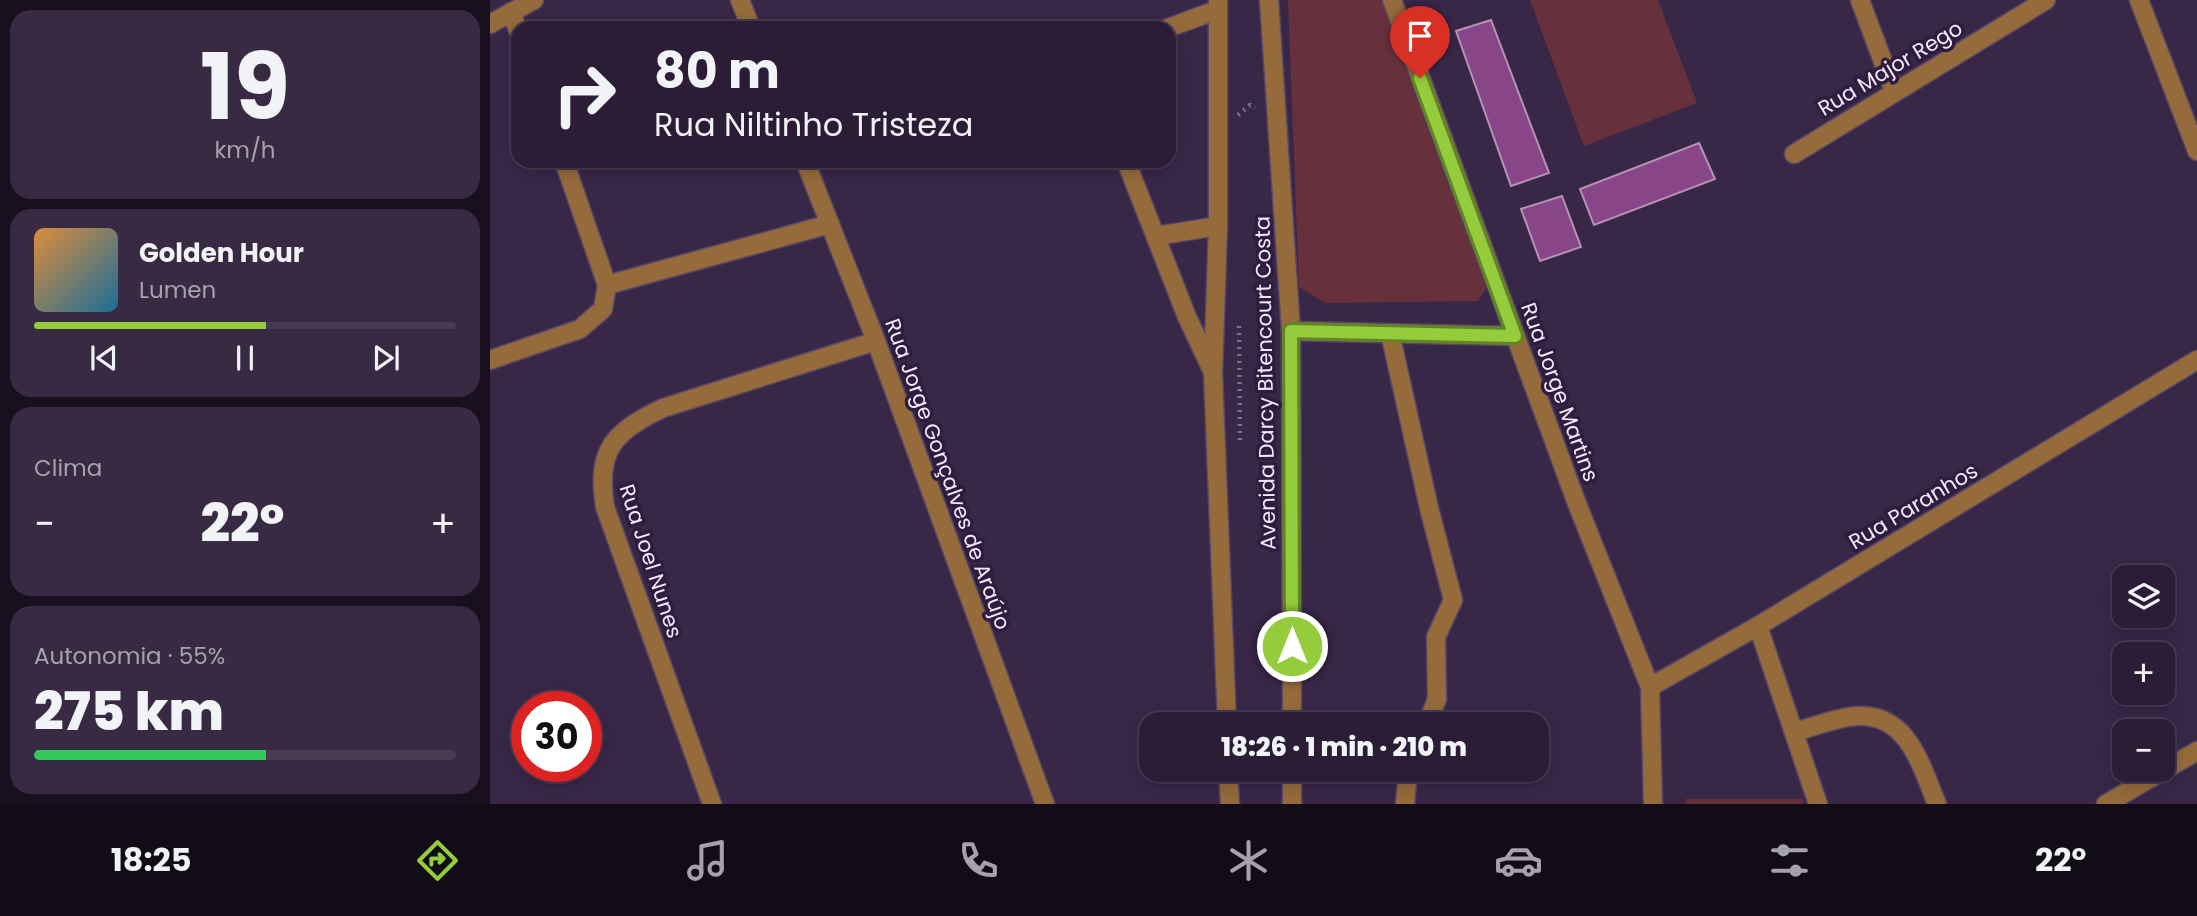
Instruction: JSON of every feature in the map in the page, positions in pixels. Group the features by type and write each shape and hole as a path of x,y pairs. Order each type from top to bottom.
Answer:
{"street":[{"path":"490,23 534,0"},
{"path":"740,0 748,21"},
{"name":"Avenida Darcy Bitencourt Costa","path":"1269,0 1291,331 1292,712"},
{"name":"Rua Jorge Martins","path":"1392,0 1576,501 1650,687 1653,804"},
{"path":"1860,0 1894,91"},
{"name":"Rua Major Rego","path":"1794,154 2046,0"},
{"path":"2139,0 2197,151"},
{"path":"1176,24 1217,5"},
{"name":"Avenida Darcy Bitencourt Costa","path":"1217,5 1218,226 1213,373 1227,712"},
{"path":"512,12 515,21"},
{"path":"490,360 580,329 603,309 607,285 566,168"},
{"name":"Rua Jorge Gonçalves de Araújo","path":"808,168 876,341 1045,804"},
{"path":"1129,168 1187,317 1213,373"},
{"path":"607,285 830,224"},
{"path":"1156,236 1218,226"},
{"path":"1291,331 1515,336"},
{"path":"1390,333 1426,495 1453,600 1436,637 1437,699 1432,712"},
{"name":"Rua Joel Nunes","path":"712,804 605,507 600,476 608,449 634,422 663,408 876,341"},
{"name":"Rua Paranhos","path":"1650,687 1758,626 2197,360"},
{"path":"1758,626 1818,804"},
{"path":"1794,732 1856,715 1894,724 1915,753 1937,804"},
{"path":"2106,804 2197,751"},
{"path":"1229,782 1230,804"},
{"path":"1292,782 1292,804"},
{"path":"1405,804 1407,782"}],"path":[{"path":"1238,324 1240,448"}],"shaded area":[{"path":"1288,0 1384,0 1492,280 1478,301 1325,303 1299,287"},
{"path":"1530,0 1658,0 1697,103 1584,146"},
{"path":"1686,799 1803,799 1803,804 1686,804"}],"building":[{"path":"1491,20 1549,173 1511,186 1456,31"},
{"path":"1699,143 1715,179 1594,225 1580,189"},
{"path":"1562,196 1581,247 1540,261 1521,209"}],"route":[{"path":"1292,646 1291,331 1515,336 1420,78"}]}
